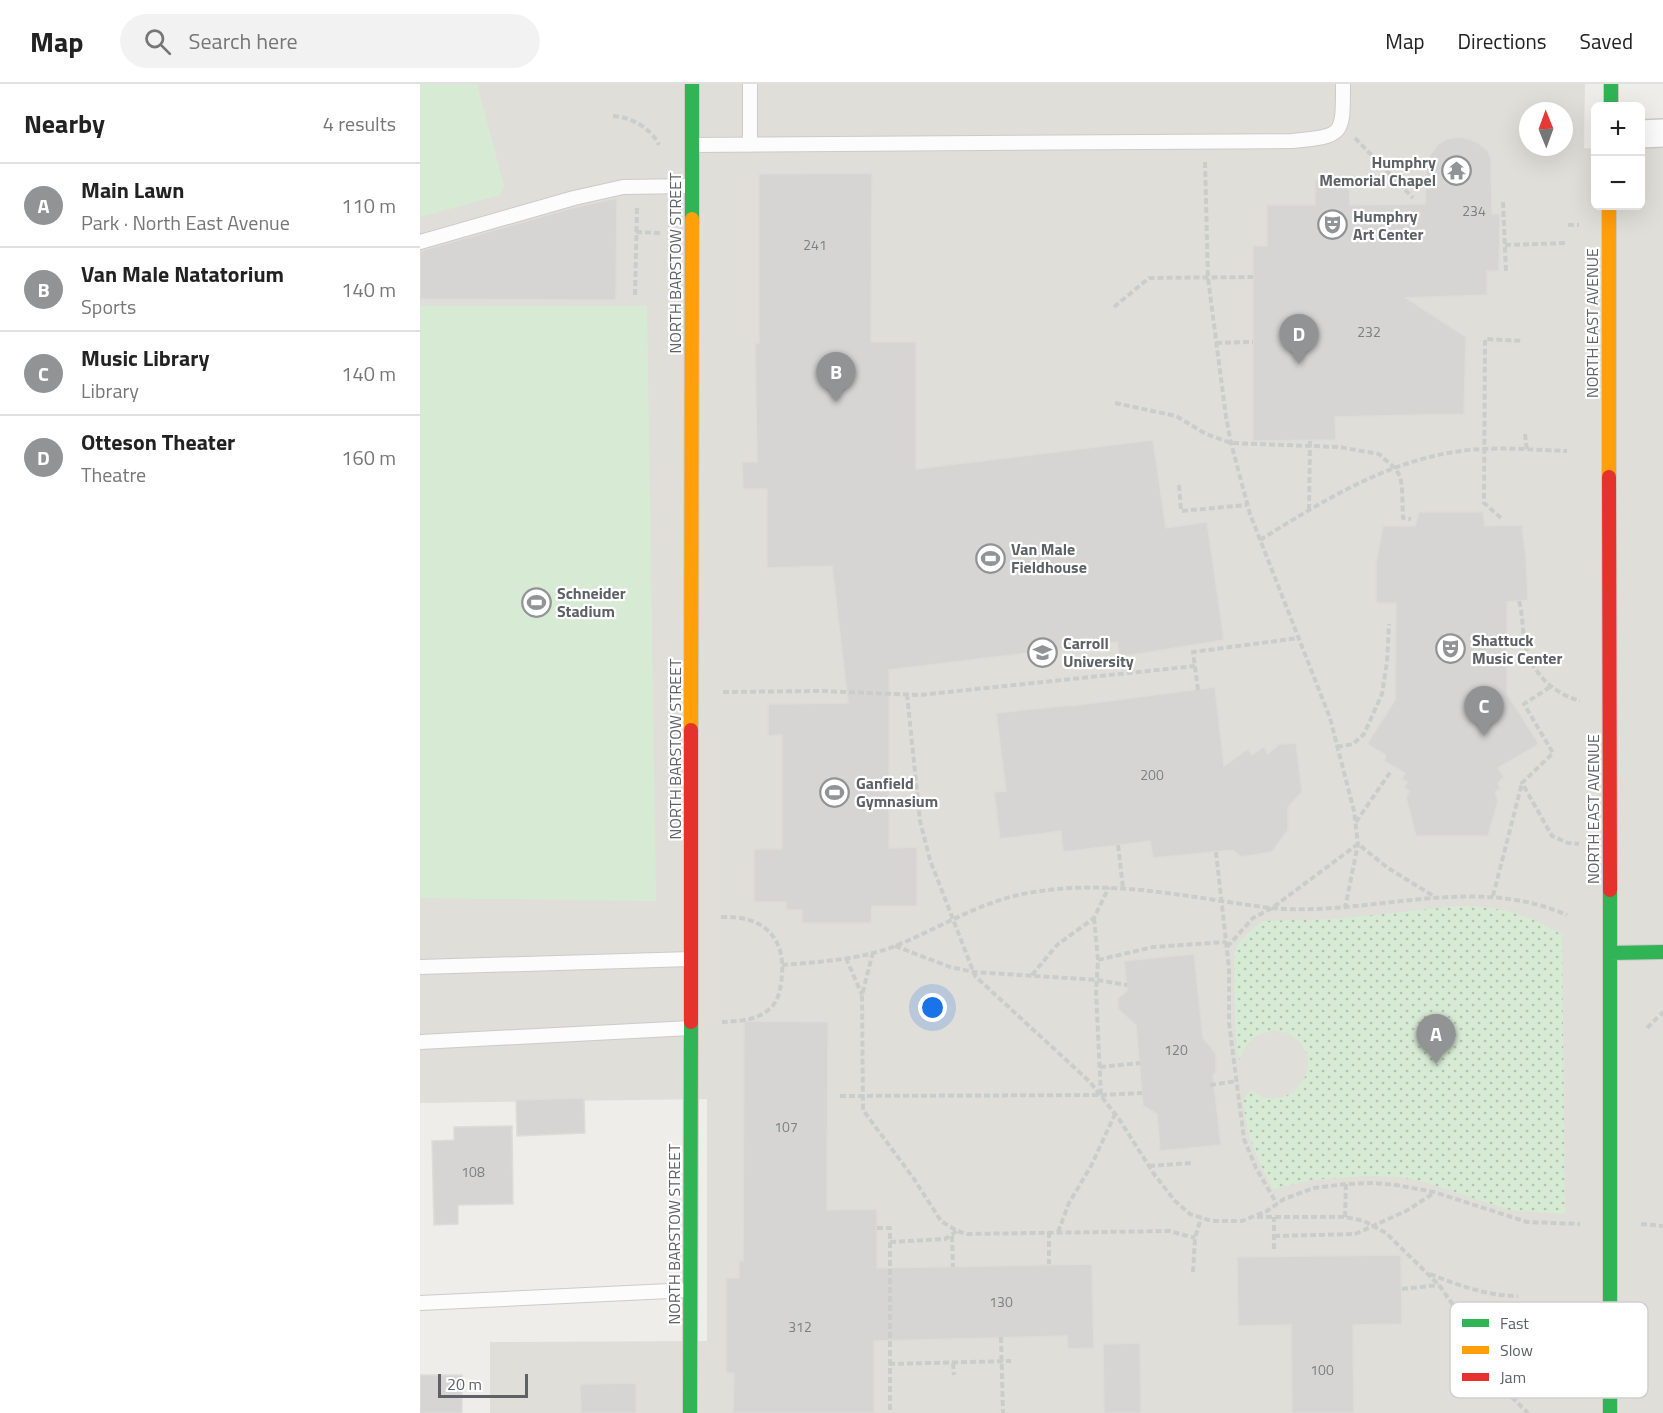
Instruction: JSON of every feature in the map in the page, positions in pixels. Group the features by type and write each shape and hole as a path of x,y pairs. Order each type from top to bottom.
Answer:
{"street":[{"name":"NORTH BARSTOW STREET","path":"690,1413 692,84"},
{"path":"1611,84 1611,102"},
{"path":"1645,134 1663,133"},
{"name":"NORTH EAST AVENUE","path":"1610,210 1610,1302"},
{"path":"1610,953 1663,952"}],"lane":[{"path":"750,84 750,145"},
{"path":"692,145 1292,141 1323,138 1334,134 1341,124 1343,84"},
{"path":"420,242 574,198 623,187 692,186"},
{"path":"420,967 691,959"},
{"path":"420,1042 691,1026"},
{"path":"420,1303 690,1290"}],"path":[{"path":"1341,124 1413,198"},
{"path":"1204,142 1208,278 1226,417 1247,505 1330,718 1356,822 1358,844 1344,908"},
{"path":"635,295 637,187"},
{"path":"1503,202 1506,272"},
{"path":"1505,245 1568,243"},
{"path":"1114,307 1149,278 1253,277"},
{"path":"1501,518 1484,502 1485,339 1523,341"},
{"path":"1216,343 1253,342"},
{"path":"1115,403 1176,416 1206,434 1231,443 1310,443 1379,454 1395,468 1402,487 1403,518 1411,519"},
{"path":"1525,434 1527,450"},
{"path":"1309,510 1310,443"},
{"path":"1260,540 1334,495 1395,468 1439,455 1483,449 1567,451"},
{"path":"1179,485 1181,511 1247,505"},
{"path":"1520,601 1525,644 1535,668 1550,687 1568,698 1609,710"},
{"path":"1337,747 1353,744 1364,734 1382,694 1389,624"},
{"path":"1198,690 1193,652 1299,638"},
{"path":"692,692 809,691 920,695 1195,666"},
{"path":"1493,896 1522,783 1553,753 1524,704 1550,687"},
{"path":"907,694 920,821 930,860 975,976 1090,1082 1175,1201 1190,1214 1212,1221 1242,1221 1267,1211 1284,1199 1314,1188 1346,1184 1396,1185 1434,1192 1527,1222 1663,1226"},
{"path":"1356,822 1391,771"},
{"path":"1522,783 1552,836 1568,843 1610,846"},
{"path":"1358,844 1388,868 1436,897"},
{"path":"1098,960 1153,947 1227,944 1253,918 1272,908 1358,844"},
{"path":"1118,845 1123,888"},
{"path":"1216,852 1229,968 1230,1023 1238,1072 1237,1081 1244,1138 1256,1168 1277,1204"},
{"path":"782,965 846,958 873,952 894,946 1006,897 1063,887 1123,888 1272,908 1344,908 1436,897 1493,896 1523,900 1567,915"},
{"path":"1032,975 1057,945 1094,918 1109,887"},
{"path":"691,1026 740,1021 766,1012 775,1004 781,989 782,965 776,938 757,922 734,917 692,918"},
{"path":"1094,918 1098,960 1101,1095"},
{"path":"894,946 950,967 974,972 1097,980 1126,985"},
{"path":"873,952 862,995 863,1110 914,1179 941,1221 957,1231 968,1234 1169,1231 1195,1238"},
{"path":"846,958 862,995"},
{"path":"1647,1028 1663,1012"},
{"path":"1100,1067 1140,1063"},
{"path":"1210,1085 1237,1081"},
{"path":"840,1096 1142,1093"},
{"path":"1058,1232 1065,1212 1091,1166 1115,1114"},
{"path":"1149,1166 1191,1162"},
{"path":"1345,1217 1346,1184"},
{"path":"1274,1236 1355,1234 1406,1211 1434,1192"},
{"path":"1254,1217 1345,1217 1364,1221 1386,1233 1439,1285 1451,1302"},
{"path":"1274,1217 1274,1249"},
{"path":"1193,1272 1195,1238 1201,1218"},
{"path":"877,1228 890,1228 890,1413"},
{"path":"890,1242 945,1239 957,1231"},
{"path":"1049,1232 1049,1264"},
{"path":"952,1236 952,1267"},
{"path":"1426,1273 1466,1288 1506,1296 1518,1296"},
{"path":"1402,1289 1439,1285"},
{"path":"1001,1337 1003,1413"},
{"path":"890,1364 1011,1361"},
{"path":"953,1363 954,1375"},
{"path":"1513,1398 1528,1413"}],"shaded area":[{"name":"Carroll University","path":"420,84 1585,84 1584,148 1591,149 1591,210 1645,210 1645,148 1663,148 1663,1413 490,1413 490,1342 707,1341 707,1099 420,1103"}],"green space":[{"path":"420,84 477,84 504,186 500,195 420,217"},
{"name":"Schneider Stadium","path":"420,306 647,306 656,901 420,898"},
{"path":"1459,906 1512,913 1538,922 1562,935 1565,1214 1510,1210 1428,1183 1400,1177 1366,1176 1310,1180 1273,1189 1249,1135 1244,1099 1251,1090 1265,1097 1279,1098 1291,1093 1306,1073 1308,1060 1304,1048 1293,1037 1284,1032 1274,1031 1262,1033 1253,1038 1246,1046 1240,1060 1235,1025 1234,954 1239,942 1263,921 1337,919"}],"building":[{"path":"1459,137 1478,143 1487,150 1491,158 1492,214 1500,214 1499,271 1487,271 1487,295 1406,298 1466,337 1464,414 1335,417 1336,440 1253,441 1253,246 1267,246 1267,205 1315,205 1315,180 1349,179 1350,205 1425,204 1427,160 1438,144 1447,139"},
{"path":"872,173 871,342 916,342 916,469 1153,440 1166,528 1207,522 1224,640 1119,657 1117,642 889,670 889,848 917,847 917,906 872,906 871,923 802,923 802,910 786,910 786,902 754,902 754,849 782,849 782,735 768,736 768,704 848,703 832,566 767,568 767,489 743,489 742,462 757,462 755,343 759,343 759,174"},
{"path":"617,198 616,300 420,299 420,251 576,207"},
{"name":"Shattuck Music Center","path":"1419,512 1483,512 1485,526 1522,525 1528,600 1507,602 1507,694 1539,744 1498,768 1504,777 1498,783 1500,789 1495,792 1498,801 1488,836 1416,836 1406,797 1409,791 1404,788 1407,782 1402,779 1405,773 1384,761 1386,755 1367,744 1395,700 1396,603 1376,603 1376,563 1383,526 1415,526"},
{"path":"1215,687 1224,766 1248,749 1252,755 1264,747 1268,754 1279,744 1296,743 1302,792 1288,807 1288,830 1272,852 1241,857 1233,850 1153,858 1150,841 1063,852 1061,831 1000,839 994,792 1006,791 996,713 1071,706"},
{"path":"1194,954 1203,1038 1216,1054 1216,1071 1213,1076 1221,1145 1160,1151 1157,1114 1143,1106 1136,1025 1118,1009 1118,998 1127,991 1124,961"},
{"path":"744,1021 828,1022 827,1210 877,1209 877,1268 1092,1264 1094,1348 1068,1349 1067,1336 874,1341 874,1413 733,1413 734,1373 726,1373 726,1278 739,1278 739,1261 743,1261"},
{"path":"584,1098 585,1133 517,1136 516,1100"},
{"path":"512,1126 513,1204 458,1205 458,1224 434,1225 432,1141 454,1140 454,1127"},
{"path":"1401,1255 1402,1324 1353,1325 1354,1413 1292,1413 1291,1325 1238,1326 1237,1257"},
{"path":"1140,1343 1141,1413 1104,1413 1103,1344"},
{"path":"420,1375 462,1375 462,1413 420,1413"},
{"path":"636,1383 636,1413 581,1413 580,1384"}],"traffic: fast":[{"path":"692,84 692,219"},
{"path":"1611,84 1611,102"},
{"path":"1610,890 1610,1302"},
{"path":"1610,953 1663,952"},
{"path":"690,1413 691,1022"},
{"path":"1610,1398 1610,1413"}],"traffic: slow":[{"path":"1609,210 1609,477"},
{"path":"691,730 692,219"}],"traffic: jam":[{"path":"1609,477 1610,890"},
{"path":"691,730 691,1022"}],"place":[{"name":"Humphry Memorial Chapel","path":"1457,171"},
{"name":"Humphry Art Center","path":"1332,225"},
{"name":"Otteson Theater","path":"1299,364"},
{"name":"Van Male Natatorium","path":"836,402"},
{"name":"Van Male Fieldhouse","path":"990,558"},
{"name":"Schneider Stadium","path":"536,602"},
{"name":"Shattuck Music Center","path":"1451,649"},
{"name":"Carroll University","path":"1042,652"},
{"name":"Music Library","path":"1484,736"},
{"name":"Ganfield Gymnasium","path":"835,792"},
{"name":"Main Lawn","path":"1436,1064"}]}
